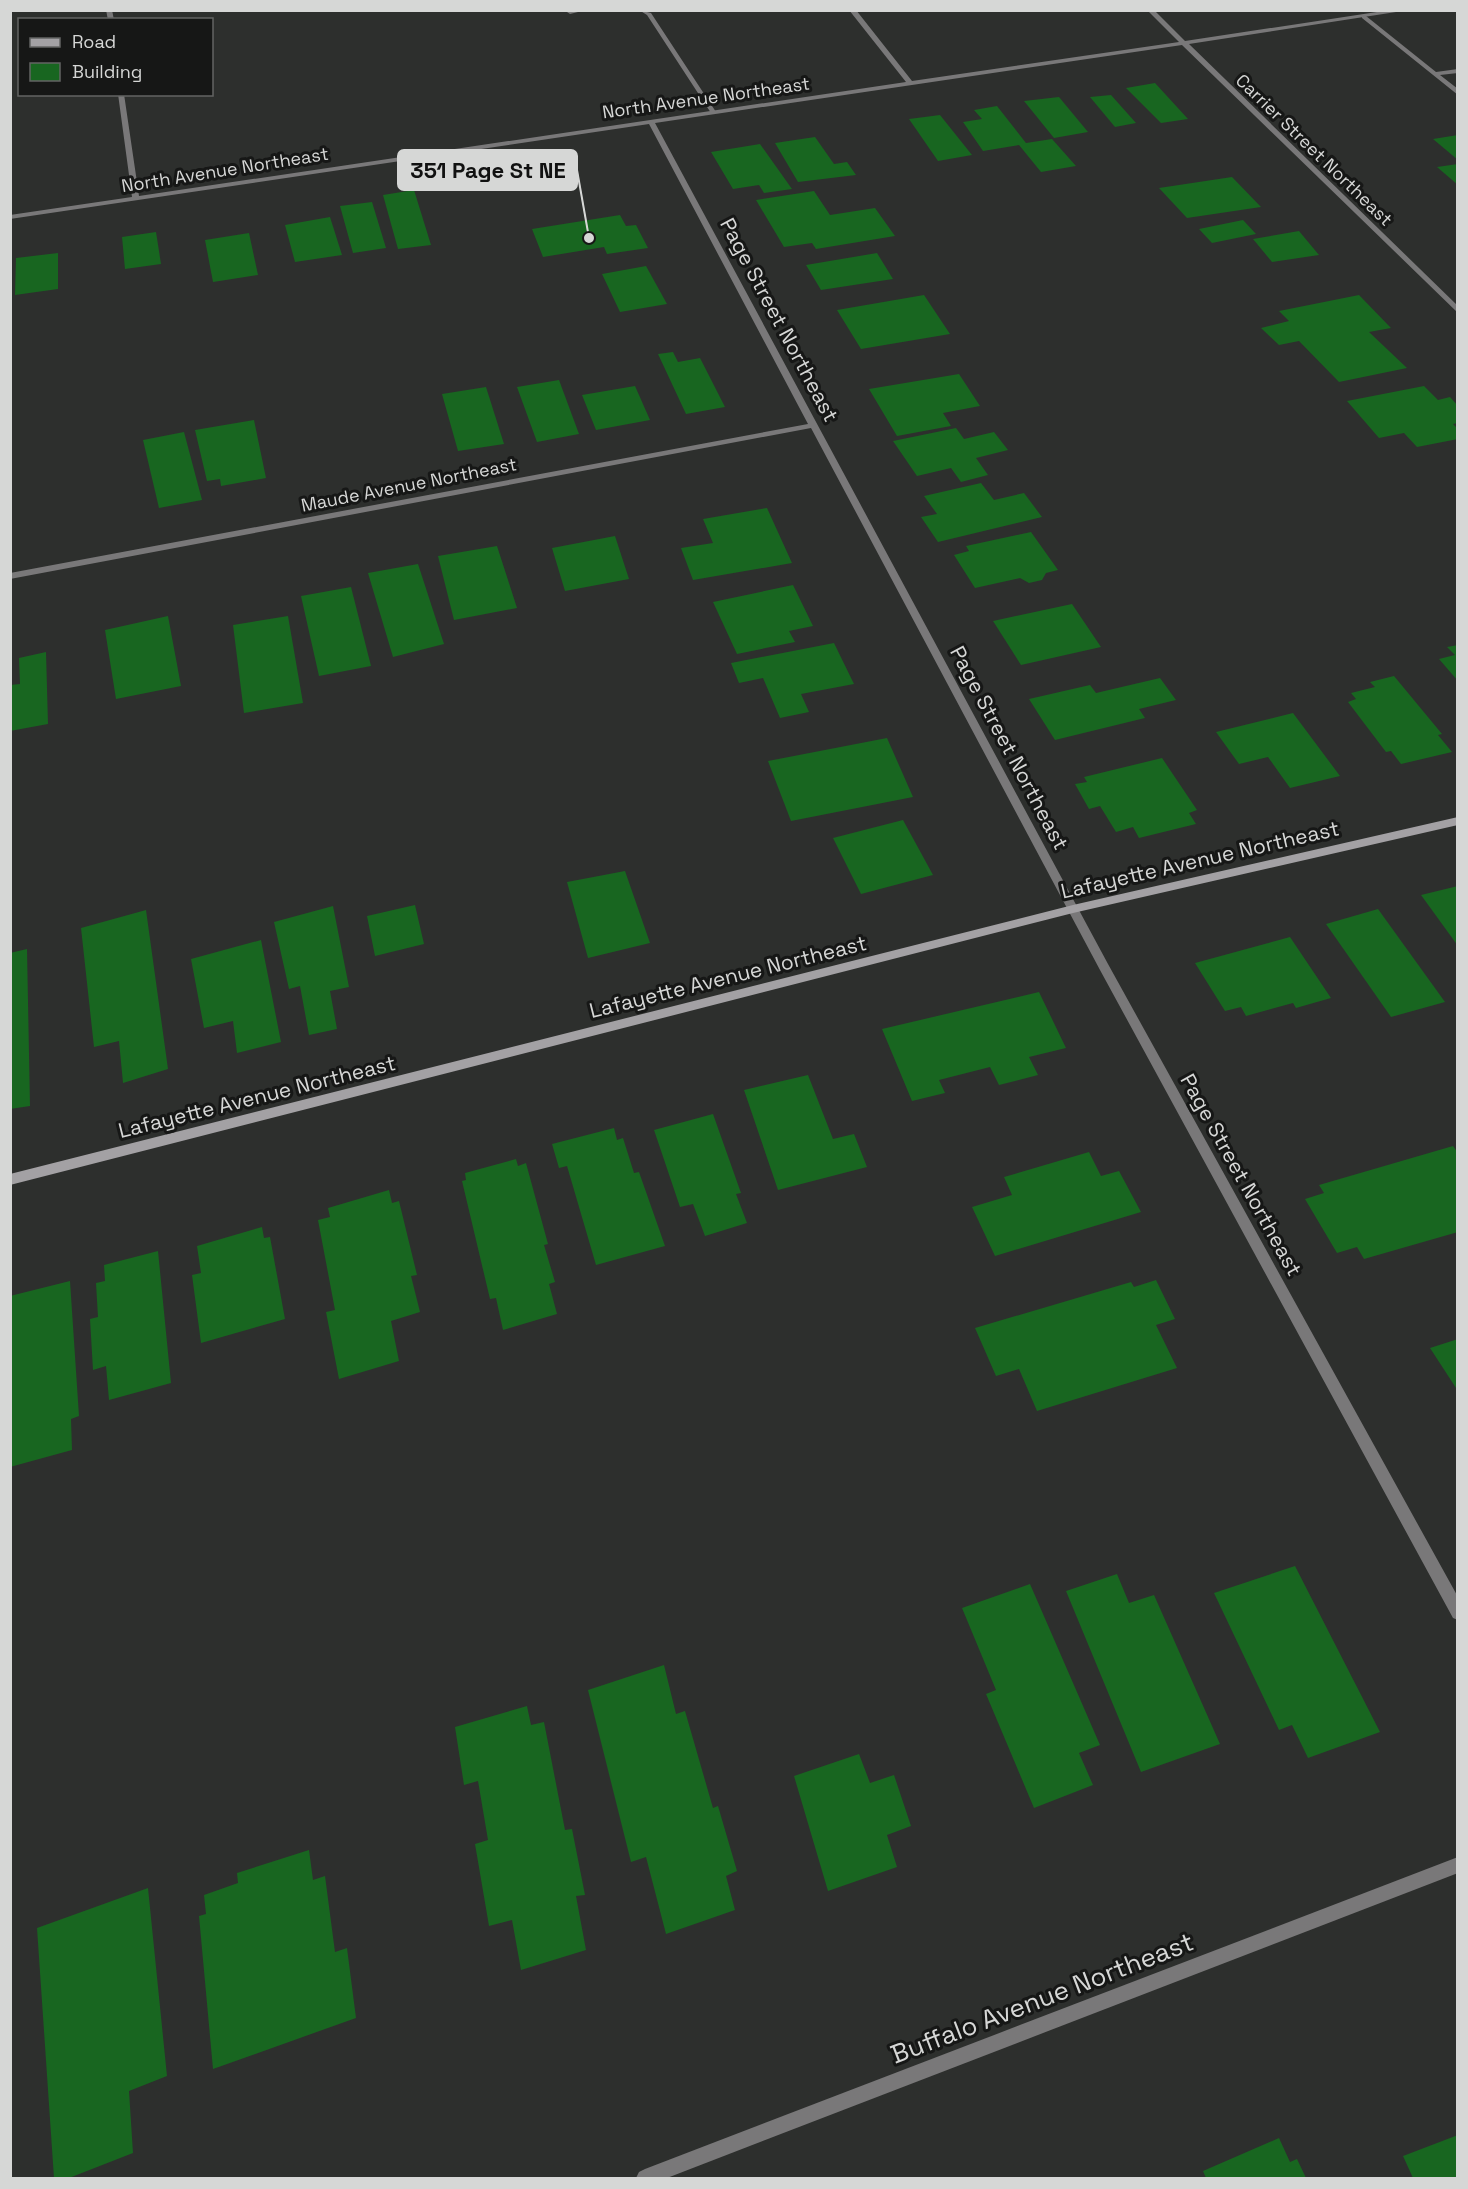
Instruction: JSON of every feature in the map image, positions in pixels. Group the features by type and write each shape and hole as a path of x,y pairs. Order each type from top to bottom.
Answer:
{"street":[{"path":"570,12 583,10"},
{"path":"642,10 650,14 714,112"},
{"path":"852,10 910,83"},
{"name":"Carrier Street Northeast","path":"1150,10 1458,310"},
{"name":"North Avenue Northeast","path":"10,217 1406,10"},
{"path":"1364,17 1458,93"},
{"path":"1434,74 1458,71"},
{"path":"121,96 136,199"},
{"name":"Page Street Northeast","path":"651,122 1073,909 1458,1613"},
{"name":"Maude Avenue Northeast","path":"10,576 814,425"},
{"name":"Lafayette Avenue Northeast","path":"10,1180 1073,909 1458,821"},
{"name":"Buffalo Avenue Northeast","path":"645,2178 1458,1865"}],"building":[{"path":"1155,83 1188,119 1161,123 1126,88"},
{"path":"1111,95 1136,123 1115,127 1090,97"},
{"path":"1059,97 1088,132 1054,138 1024,101"},
{"path":"997,106 1026,143 1052,139 1076,166 1041,172 1019,145 983,151 963,122 982,119 974,110"},
{"path":"940,115 972,155 938,161 909,119"},
{"path":"1458,135 1458,160 1433,139"},
{"path":"815,137 834,164 847,162 856,175 798,182 775,143"},
{"path":"760,144 792,189 764,193 759,185 733,189 711,152"},
{"path":"1458,164 1458,185 1437,167"},
{"path":"1232,177 1261,207 1187,218 1159,188"},
{"path":"414,190 431,245 398,249 383,195"},
{"path":"814,191 830,215 875,208 895,236 816,249 812,243 784,247 756,200"},
{"path":"372,202 386,248 353,253 340,206"},
{"path":"620,215 626,226 636,225 648,248 607,254 604,247 543,257 532,229"},
{"path":"330,217 342,255 295,262 285,225"},
{"path":"1243,220 1256,234 1212,243 1199,229"},
{"path":"1299,231 1319,255 1272,262 1253,239"},
{"path":"156,232 161,264 125,269 122,237"},
{"path":"249,233 258,275 213,282 205,240"},
{"path":"58,253 58,289 15,295 16,258"},
{"path":"877,253 893,279 821,290 806,265"},
{"path":"646,266 667,304 620,312 602,274"},
{"path":"924,295 950,334 861,349 837,310"},
{"path":"1359,295 1391,328 1369,332 1407,368 1339,382 1299,341 1279,345 1261,328 1289,321 1279,311"},
{"path":"673,352 678,362 700,358 725,407 686,414 658,354"},
{"path":"959,374 980,406 943,413 951,426 897,436 869,389"},
{"path":"559,380 579,434 537,442 517,387"},
{"path":"635,386 650,420 596,430 582,395"},
{"path":"1424,386 1438,400 1450,397 1458,406 1458,423 1453,424 1458,429 1458,439 1417,447 1404,433 1379,438 1347,401"},
{"path":"486,387 504,444 458,451 442,394"},
{"path":"254,420 266,478 221,486 220,479 207,481 195,430"},
{"path":"956,428 964,439 994,432 1008,450 976,458 988,475 961,482 951,468 917,476 893,441"},
{"path":"184,432 202,500 159,508 143,440"},
{"path":"981,483 994,500 1024,493 1042,517 938,542 921,517 937,514 924,496"},
{"path":"767,508 792,563 693,580 681,548 713,543 703,519"},
{"path":"1031,532 1058,570 1046,573 1042,580 1029,583 1020,578 975,588 954,555 969,551 966,546"},
{"path":"615,536 629,579 565,591 552,548"},
{"path":"497,546 517,608 454,620 438,556"},
{"path":"418,564 444,644 393,657 368,573"},
{"path":"793,585 813,626 789,631 795,642 737,654 713,602"},
{"path":"351,587 371,666 319,676 301,596"},
{"path":"1072,604 1101,647 1021,665 993,621"},
{"path":"168,616 181,686 116,699 105,630"},
{"path":"288,616 303,703 244,713 233,625"},
{"path":"834,643 854,684 801,694 809,712 780,718 763,678 739,683 731,663"},
{"path":"1458,645 1458,681 1439,659 1455,655 1447,647"},
{"path":"46,652 48,724 10,731 10,685 20,684 19,658"},
{"path":"1394,676 1442,734 1438,735 1452,752 1401,764 1391,751 1386,752 1348,702 1356,699 1351,693 1375,687 1370,682"},
{"path":"1160,678 1176,700 1139,709 1145,718 1055,740 1029,699 1090,685 1096,693"},
{"path":"1293,713 1340,776 1290,788 1268,757 1239,764 1216,732"},
{"path":"887,738 913,797 791,821 768,761"},
{"path":"1162,758 1197,810 1189,813 1196,824 1139,838 1133,827 1116,832 1100,806 1089,809 1075,784 1087,782 1084,777"},
{"path":"903,820 933,875 861,894 833,838"},
{"path":"625,871 650,943 588,958 567,882"},
{"path":"1458,886 1458,946 1421,895"},
{"path":"415,905 424,944 375,956 367,916"},
{"path":"333,906 349,987 330,991 337,1029 309,1035 300,986 289,989 274,922"},
{"path":"1378,909 1445,1002 1391,1017 1326,924"},
{"path":"146,910 168,1069 123,1083 119,1041 94,1047 81,928"},
{"path":"1290,937 1331,998 1296,1008 1293,1003 1246,1016 1241,1007 1225,1011 1195,963"},
{"path":"261,940 281,1042 237,1053 233,1021 204,1028 191,959"},
{"path":"27,949 30,1106 10,1109 10,953"},
{"path":"1039,992 1066,1048 1029,1057 1038,1075 999,1085 990,1067 939,1080 945,1093 912,1101 882,1029"},
{"path":"808,1075 833,1139 854,1134 867,1167 778,1190 744,1090"},
{"path":"713,1114 741,1193 736,1194 747,1223 705,1236 693,1204 680,1207 654,1130"},
{"path":"614,1128 617,1140 623,1138 634,1173 639,1172 665,1246 596,1265 567,1166 559,1168 552,1144"},
{"path":"1453,1146 1458,1153 1458,1232 1364,1259 1357,1247 1337,1253 1305,1199 1324,1193 1319,1185"},
{"path":"1089,1152 1101,1176 1119,1171 1141,1212 995,1256 972,1207 1012,1195 1004,1177"},
{"path":"516,1159 518,1166 526,1163 548,1244 544,1245 555,1282 549,1284 557,1314 503,1330 496,1298 490,1299 462,1181 466,1180 465,1173"},
{"path":"389,1190 392,1203 399,1201 417,1275 411,1276 420,1312 391,1321 399,1361 339,1379 326,1312 335,1310 318,1220 330,1217 328,1208"},
{"path":"262,1227 264,1238 270,1237 285,1319 201,1343 192,1275 201,1273 197,1246"},
{"path":"158,1251 171,1383 109,1400 106,1366 93,1370 90,1319 98,1317 96,1283 105,1281 104,1265"},
{"path":"1156,1280 1175,1319 1156,1325 1177,1368 1037,1411 1019,1369 996,1376 975,1328 1131,1282 1134,1287"},
{"path":"70,1281 79,1416 71,1419 72,1450 10,1467 10,1296"},
{"path":"1458,1339 1458,1391 1430,1348"},
{"path":"1295,1566 1380,1732 1308,1758 1292,1725 1279,1730 1214,1593"},
{"path":"1117,1574 1129,1603 1154,1595 1220,1744 1141,1772 1066,1591"},
{"path":"1030,1584 1100,1745 1079,1753 1093,1785 1034,1808 986,1694 996,1690 962,1608"},
{"path":"664,1665 676,1714 685,1711 713,1808 718,1806 737,1871 726,1876 735,1910 666,1934 646,1857 631,1862 588,1690"},
{"path":"527,1706 531,1725 544,1722 565,1830 572,1829 585,1895 576,1896 586,1950 521,1970 512,1920 489,1926 475,1844 488,1840 478,1781 464,1785 455,1727"},
{"path":"859,1754 870,1783 894,1775 911,1826 887,1835 897,1867 828,1891 794,1776"},
{"path":"309,1850 313,1880 325,1876 335,1952 347,1948 356,2018 213,2069 199,1916 206,1914 204,1895 238,1883 237,1873"},
{"path":"148,1888 167,2076 129,2091 133,2153 69,2178 54,2178 37,1928"},
{"path":"1458,2135 1458,2178 1413,2178 1403,2156"},
{"path":"1279,2138 1290,2162 1297,2159 1306,2178 1206,2178 1203,2171"}],"place":[{"name":"351 Page St NE","path":"589,238"}]}
